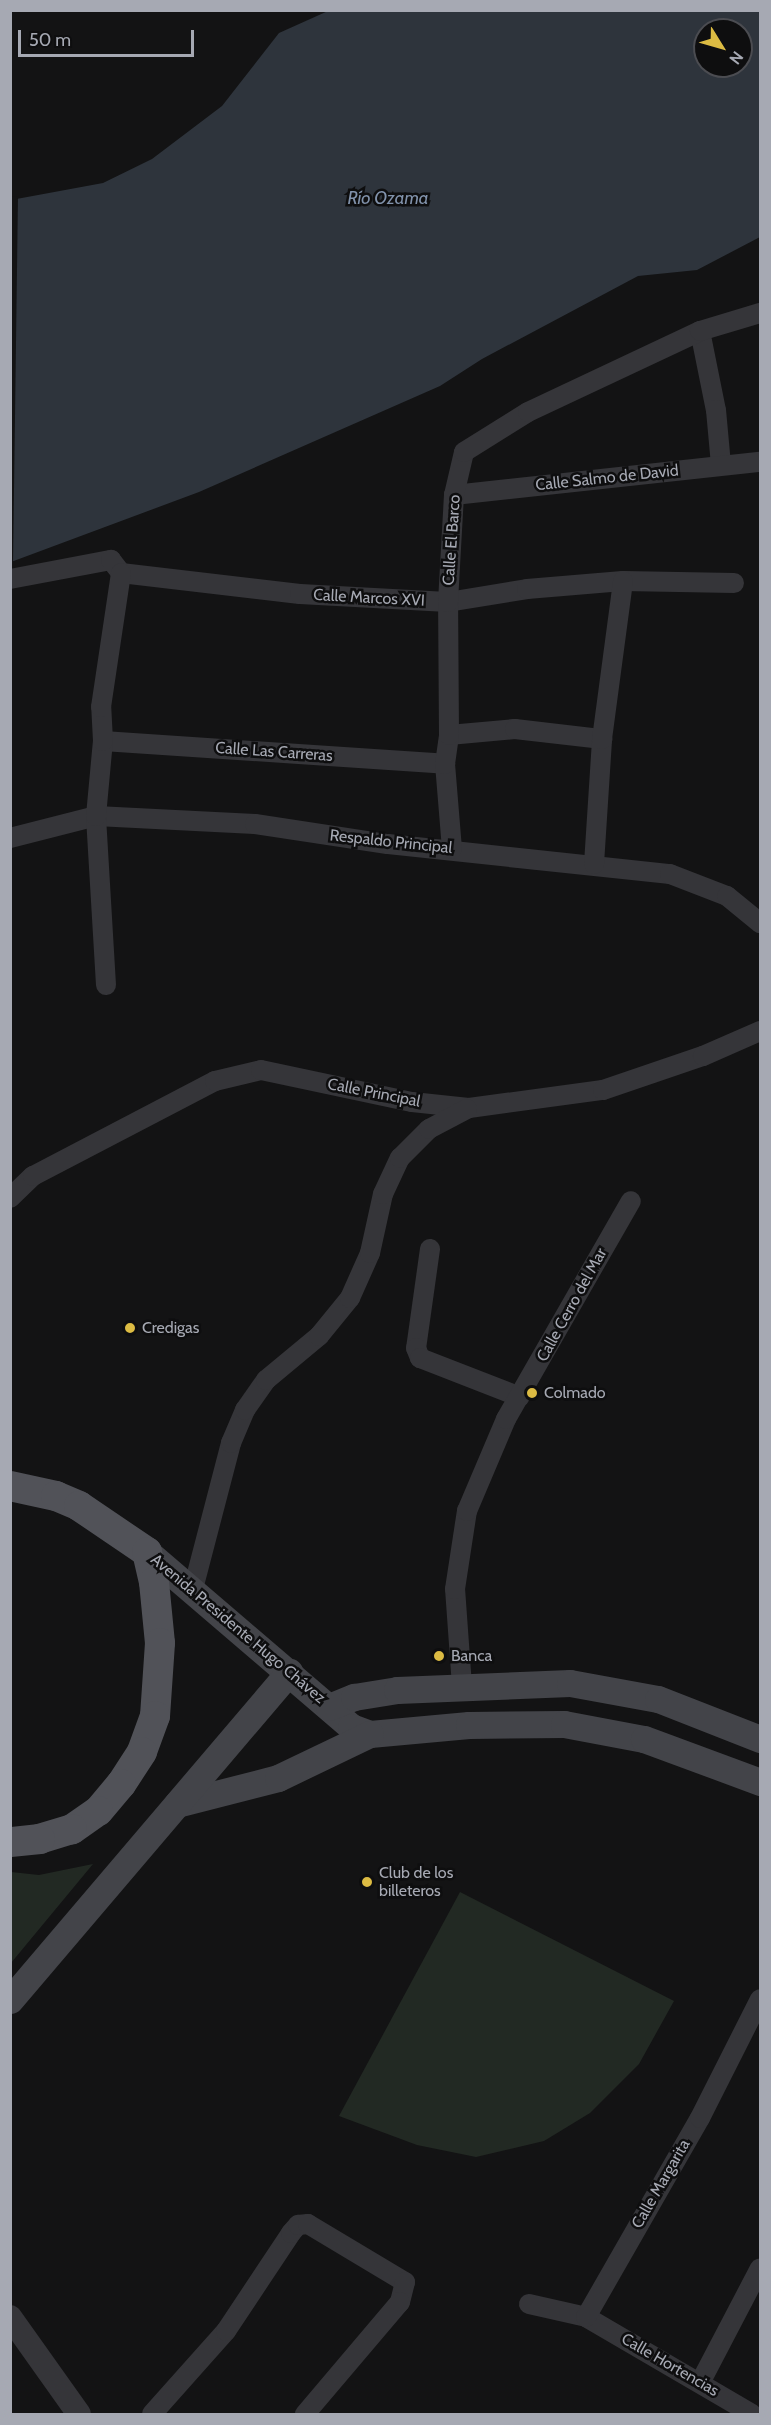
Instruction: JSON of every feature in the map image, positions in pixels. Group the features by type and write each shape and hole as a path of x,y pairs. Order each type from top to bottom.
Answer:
{"main road":[{"path":"10,1486 56,1496 79,1506 147,1552 158,1614 160,1679 155,1716 142,1752 98,1811 81,1823 40,1839 10,1842"},
{"name":"Avenida Presidente Hugo Chávez","path":"147,1552 193,1589 351,1727 370,1734"},
{"path":"10,2000 289,1672"},
{"name":"Avenida Presidente Hugo Chávez","path":"329,1707 354,1697 397,1690 570,1683 658,1699 760,1739"},
{"path":"177,1804 278,1778 370,1734 469,1725 564,1724 644,1739 760,1782"}],"street":[{"name":"Calle El Barco","path":"452,849 445,764 450,735 448,602 454,495 464,452 528,412 700,331 760,313"},
{"path":"700,331 716,410 721,465"},
{"name":"Calle Salmo de David","path":"454,495 760,462"},
{"name":"Calle Marcos XVI","path":"10,579 111,560 121,573 300,594 448,602 527,588 623,581 734,583"},
{"path":"106,985 96,816 103,741 101,707 121,573"},
{"path":"594,864 602,739 623,581"},
{"path":"450,735 515,729 602,739"},
{"name":"Calle Las Carreras","path":"103,741 445,764"},
{"name":"Respaldo Principal","path":"10,838 96,816 255,824 388,844 594,864 670,874 727,896 760,924"},
{"name":"Calle Principal","path":"10,1198 33,1176 215,1081 261,1070 412,1102 469,1108 603,1090 703,1056 760,1031"},
{"path":"193,1589 231,1443 245,1410 266,1380 319,1336 350,1298 370,1253 383,1194 400,1158 429,1129 469,1108"},
{"name":"Calle Cerro del Mar","path":"462,1686 455,1589 466,1511 506,1419 631,1201"},
{"path":"430,1249 416,1348 420,1359 520,1397"},
{"name":"Calle Margarita","path":"586,2317 700,2118 760,1999"},
{"path":"152,2415 226,2331 298,2225 308,2224 405,2282 400,2302 304,2415"},
{"path":"701,2381 760,2268"},
{"path":"529,2304 586,2317"},
{"path":"10,2317 77,2414"},
{"name":"Calle Hortencias","path":"586,2317 701,2381 752,2415"}],"shaded area":[{"path":"93,1864 11,1963 11,1872 39,1875"},
{"path":"460,1892 674,2001 639,2064 590,2113 544,2141 476,2157 417,2145 339,2116"}],"water":[{"name":"Río Ozama","path":"328,11 760,11 760,237 697,270 638,276 482,359 440,386 199,492 11,562 11,200 103,183 152,159 222,106 279,33"}],"pier":[{"path":"18,196 13,564 10,565 10,197"}],"place":[{"name":"Credigas","path":"130,1328"},
{"name":"Colmado","path":"532,1393"},
{"name":"Banca","path":"439,1656"},
{"name":"Club de los billeteros","path":"367,1882"}]}
